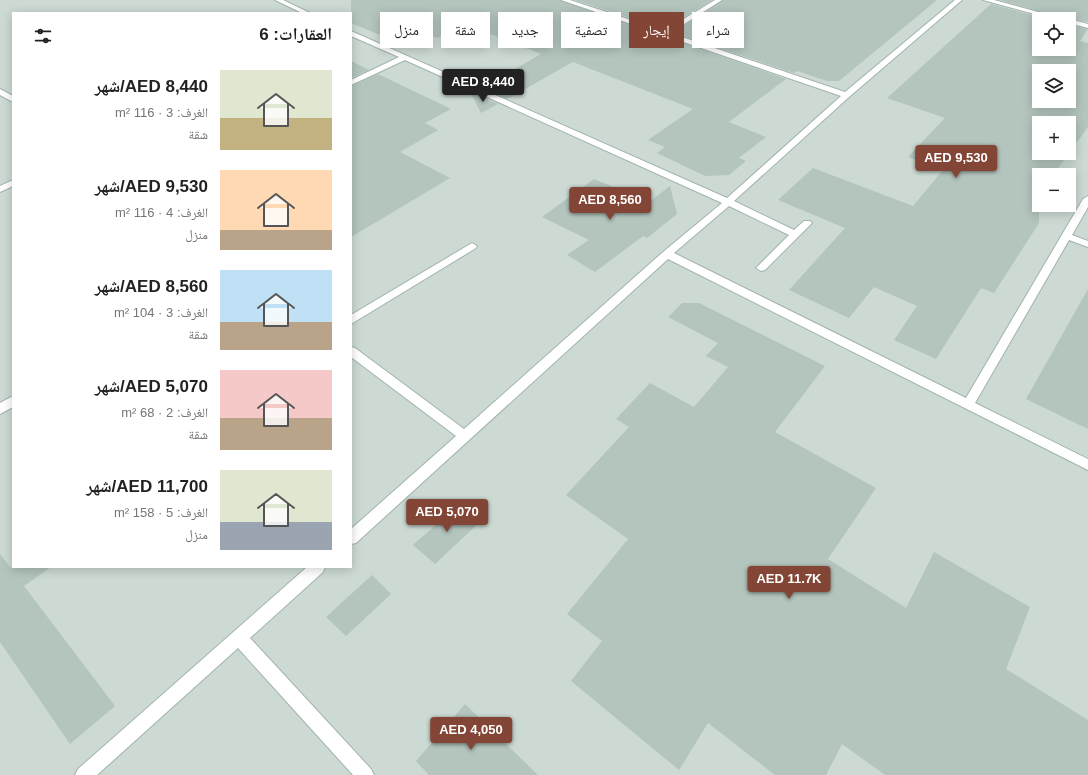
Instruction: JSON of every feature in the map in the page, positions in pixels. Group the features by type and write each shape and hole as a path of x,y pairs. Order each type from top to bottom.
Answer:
{"lane":[{"path":"278,0 305,12"},
{"path":"564,0 629,22"},
{"path":"684,22 719,0"},
{"path":"352,537 846,95 959,0"},
{"path":"986,0 1033,12"},
{"path":"1076,23 1088,26"},
{"path":"352,33 728,202 795,234"},
{"path":"684,41 846,95"},
{"path":"352,84 404,58"},
{"path":"0,91 12,99"},
{"path":"0,189 12,183"},
{"path":"968,405 1088,199"},
{"path":"761,268 807,223"},
{"path":"1066,236 1088,244"},
{"path":"352,319 472,246"},
{"path":"667,254 1088,465"},
{"path":"352,352 466,436"},
{"path":"0,409 12,402"},
{"path":"84,775 317,568"},
{"path":"239,637 365,775"}],"shaded area":[{"path":"0,0 1088,0 1088,775 0,775"}],"building":[{"path":"351,0 560,0 594,12 561,12 561,48 621,48 621,21 629,24 629,48 684,48 684,43 692,46 692,48 697,48 786,79 729,122 766,137 739,158 746,161 729,175 705,176 657,153 665,147 648,140 693,109 573,62 507,99 482,88 541,54 526,48 553,48 553,12 498,12 498,37 490,34 490,12 441,12 441,36 437,38 433,36 433,12 380,12 380,35 352,23"},
{"path":"575,0 712,0 684,17 684,12 629,12 629,18 621,15 621,12 612,12"},
{"path":"723,0 937,0 839,81 827,81 797,71 794,73 718,48 744,48 744,12 705,12"},
{"path":"1000,0 1088,0 1088,22 1076,19 1076,12 1041,12"},
{"path":"991,4 1032,15 1032,56 1076,56 1076,26 1088,29 1080,41 1088,43 1088,127 1076,144 1076,116 1032,116 1032,160 1064,160 1058,168 1032,168 1032,212 1039,212 1039,223 994,293 981,288 936,359 894,340 917,306 874,287 849,318 789,290 845,228 778,200 813,168 913,206 943,170 908,157 945,118 887,98"},
{"path":"692,20 692,39 684,37 684,26"},
{"path":"352,62 369,70 352,78"},
{"path":"378,74 451,109 425,123 438,130 400,152 450,178 352,236 352,86"},
{"path":"473,92 498,104 481,113 471,94"},
{"path":"594,179 649,202 670,186 677,214 647,238 643,236 595,272 567,255 589,240 542,217"},
{"path":"1088,289 1088,429 1026,399"},
{"path":"682,303 699,303 825,366 775,432 876,488 828,559 906,608 934,552 1030,607 1006,669 1088,720 1088,775 885,775 842,744 826,775 775,775 708,723 679,770 571,681 602,641 567,614 628,539 566,495 629,427 616,419 650,383 694,407 728,367 706,356 718,343 668,317"},
{"path":"461,503 482,520 435,564 413,545"},
{"path":"0,554 12,568 50,568 24,586 115,706 70,744 0,642"},
{"path":"372,575 391,594 346,636 326,617"},
{"path":"465,704 538,775 429,775 416,761"}]}
